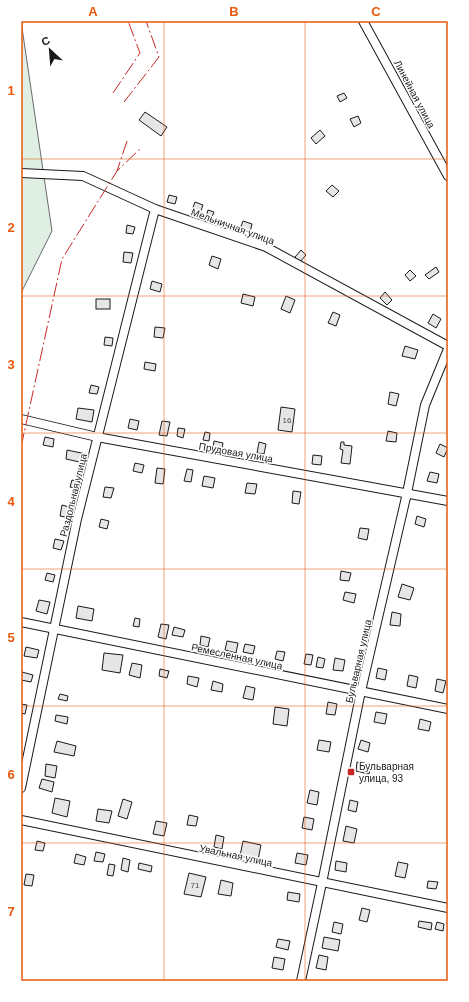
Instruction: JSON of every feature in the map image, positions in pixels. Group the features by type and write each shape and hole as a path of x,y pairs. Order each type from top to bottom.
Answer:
{"street":[{"name":"Линейная улица","path":"363,21 448,176"},
{"name":"Мельничная улица","path":"21,173 83,176 155,209 266,247 448,347"},
{"name":"Раздольная улица","path":"21,788 77,519 155,209"},
{"name":"Бульварная улица","path":"300,981 322,883 361,691 407,493 425,405 448,347"},
{"name":"Прудовая улица","path":"21,419 97,437 448,501"},
{"name":"Ремесленная улица","path":"21,622 448,709"},
{"name":"Увальная улица","path":"21,820 448,908"}],"green space":[{"path":"21,21 52,231 21,293"}],"building":[{"path":"344,93 347,98 340,102 337,96"},
{"path":"145,112 167,127 161,136 139,120"},
{"path":"358,116 361,123 354,127 350,119"},
{"path":"320,130 325,136 316,144 311,138"},
{"path":"332,185 339,191 333,197 326,191"},
{"path":"169,195 177,197 175,204 167,202"},
{"path":"195,202 203,205 200,213 192,210"},
{"path":"208,210 214,212 211,219 206,217"},
{"path":"243,221 252,224 250,232 240,229"},
{"path":"127,225 135,227 133,234 126,233"},
{"path":"301,250 306,255 300,262 295,257"},
{"path":"124,252 133,253 131,263 123,262"},
{"path":"212,256 221,259 218,269 209,265"},
{"path":"436,267 439,272 429,279 425,275"},
{"path":"410,270 416,276 410,281 405,275"},
{"path":"152,281 162,284 160,292 150,289"},
{"path":"385,292 392,300 387,305 380,298"},
{"path":"243,294 255,297 253,306 241,303"},
{"path":"286,296 295,300 290,313 281,309"},
{"path":"96,299 110,299 110,309 96,309"},
{"path":"333,312 340,315 336,326 328,323"},
{"path":"433,314 441,319 436,328 428,323"},
{"path":"155,327 165,328 163,338 154,337"},
{"path":"105,337 113,338 112,346 104,345"},
{"path":"405,346 418,350 415,359 402,356"},
{"path":"145,362 156,364 155,371 144,369"},
{"path":"91,385 99,387 97,394 89,393"},
{"path":"390,392 399,394 396,406 388,404"},
{"path":"281,407 295,409 292,432 278,430"},
{"path":"78,408 94,410 92,422 76,419"},
{"path":"130,419 139,421 137,430 128,428"},
{"path":"162,421 170,422 167,436 159,435"},
{"path":"178,428 185,429 183,438 177,436"},
{"path":"388,431 397,433 396,442 386,441"},
{"path":"205,432 210,433 209,441 203,440"},
{"path":"45,437 54,439 53,447 43,445"},
{"path":"214,441 223,443 222,449 213,447"},
{"path":"259,442 266,444 264,454 257,453"},
{"path":"341,442 344,442 344,445 352,446 350,464 341,463 343,450 340,449"},
{"path":"440,444 448,448 444,457 436,453"},
{"path":"67,450 86,454 84,463 66,459"},
{"path":"313,455 322,456 321,465 312,464"},
{"path":"135,463 144,465 142,473 133,471"},
{"path":"157,468 165,469 163,484 155,483"},
{"path":"187,469 193,470 191,482 184,481"},
{"path":"430,472 439,474 437,483 427,481"},
{"path":"204,476 215,478 213,488 202,486"},
{"path":"72,480 80,482 79,489 70,487"},
{"path":"247,483 257,484 255,494 245,493"},
{"path":"105,487 114,488 111,498 103,497"},
{"path":"293,491 301,492 299,504 292,503"},
{"path":"62,505 73,508 70,518 60,516"},
{"path":"417,516 426,519 424,527 415,524"},
{"path":"101,519 109,521 107,529 99,527"},
{"path":"360,528 369,529 367,540 358,538"},
{"path":"55,539 64,541 61,550 53,548"},
{"path":"341,571 351,573 349,581 340,580"},
{"path":"47,573 55,575 53,582 45,580"},
{"path":"402,584 414,588 410,600 398,597"},
{"path":"345,592 356,594 354,603 343,600"},
{"path":"39,600 50,602 47,614 36,611"},
{"path":"78,606 94,609 92,621 76,618"},
{"path":"392,612 401,614 400,626 390,625"},
{"path":"135,618 140,619 139,627 133,626"},
{"path":"161,624 169,625 166,639 158,637"},
{"path":"174,627 185,630 183,637 172,635"},
{"path":"201,636 210,638 208,647 200,645"},
{"path":"227,641 238,643 236,653 225,650"},
{"path":"245,644 255,646 253,654 243,652"},
{"path":"26,647 39,650 37,658 24,656"},
{"path":"277,651 285,652 283,661 275,659"},
{"path":"104,653 123,655 120,673 102,670"},
{"path":"306,654 313,655 311,665 304,664"},
{"path":"318,657 325,659 323,668 316,667"},
{"path":"335,658 345,660 343,671 333,670"},
{"path":"132,663 142,665 140,678 129,675"},
{"path":"378,668 387,670 385,680 376,678"},
{"path":"160,669 169,671 167,678 159,676"},
{"path":"22,672 33,675 31,682 21,680"},
{"path":"409,675 418,677 416,688 407,686"},
{"path":"188,676 199,678 197,687 187,684"},
{"path":"437,679 446,681 443,693 435,691"},
{"path":"213,681 223,684 222,692 211,690"},
{"path":"246,686 255,688 253,700 243,698"},
{"path":"60,694 68,696 67,701 58,699"},
{"path":"328,702 337,704 335,715 326,714"},
{"path":"21,704 27,705 25,714 21,713"},
{"path":"275,707 289,709 287,726 273,724"},
{"path":"376,712 387,714 385,724 374,722"},
{"path":"56,715 68,717 67,724 55,721"},
{"path":"420,719 431,722 429,731 418,729"},
{"path":"319,740 331,742 329,752 317,750"},
{"path":"361,740 370,743 368,752 358,749"},
{"path":"57,741 76,746 74,756 54,752"},
{"path":"357,762 371,765 369,774 356,771"},
{"path":"46,764 57,766 55,778 45,776"},
{"path":"42,779 54,782 52,792 39,788"},
{"path":"310,790 319,792 317,805 307,803"},
{"path":"55,798 70,801 67,817 52,813"},
{"path":"123,799 132,802 127,819 118,816"},
{"path":"350,800 358,802 356,812 348,810"},
{"path":"98,809 112,811 109,823 96,821"},
{"path":"189,815 198,817 196,826 187,825"},
{"path":"304,817 314,819 312,830 302,828"},
{"path":"156,821 167,823 164,836 153,834"},
{"path":"346,826 357,829 354,843 343,841"},
{"path":"216,835 224,837 222,849 214,847"},
{"path":"37,841 45,843 43,851 35,850"},
{"path":"243,841 261,845 258,860 240,856"},
{"path":"96,852 105,854 103,862 94,861"},
{"path":"297,853 308,855 306,865 295,863"},
{"path":"76,854 86,857 84,865 74,863"},
{"path":"123,858 130,860 128,872 121,870"},
{"path":"336,861 347,863 346,872 335,870"},
{"path":"398,862 408,864 405,878 395,876"},
{"path":"139,863 152,866 151,872 138,869"},
{"path":"109,864 115,865 113,876 107,875"},
{"path":"189,873 206,877 201,897 184,894"},
{"path":"26,874 34,875 32,886 24,885"},
{"path":"221,880 233,883 231,896 218,894"},
{"path":"428,881 438,882 436,889 427,888"},
{"path":"288,892 300,894 299,902 287,900"},
{"path":"362,908 370,910 367,922 359,920"},
{"path":"419,921 432,923 431,930 418,927"},
{"path":"334,922 343,924 341,934 332,932"},
{"path":"437,922 444,924 443,931 435,929"},
{"path":"324,937 340,940 338,951 322,948"},
{"path":"278,939 290,941 288,950 276,947"},
{"path":"319,955 328,957 326,970 316,968"},
{"path":"274,957 285,959 283,970 272,968"}],"power":[{"path":"113,93 140,53 128,21"},
{"path":"124,102 159,57 146,21"},
{"path":"127,141 117,171 140,149"},
{"path":"21,447 62,259 117,171"}],"place":[{"name":"Бульварная улица, 93","path":"351,772"}]}
